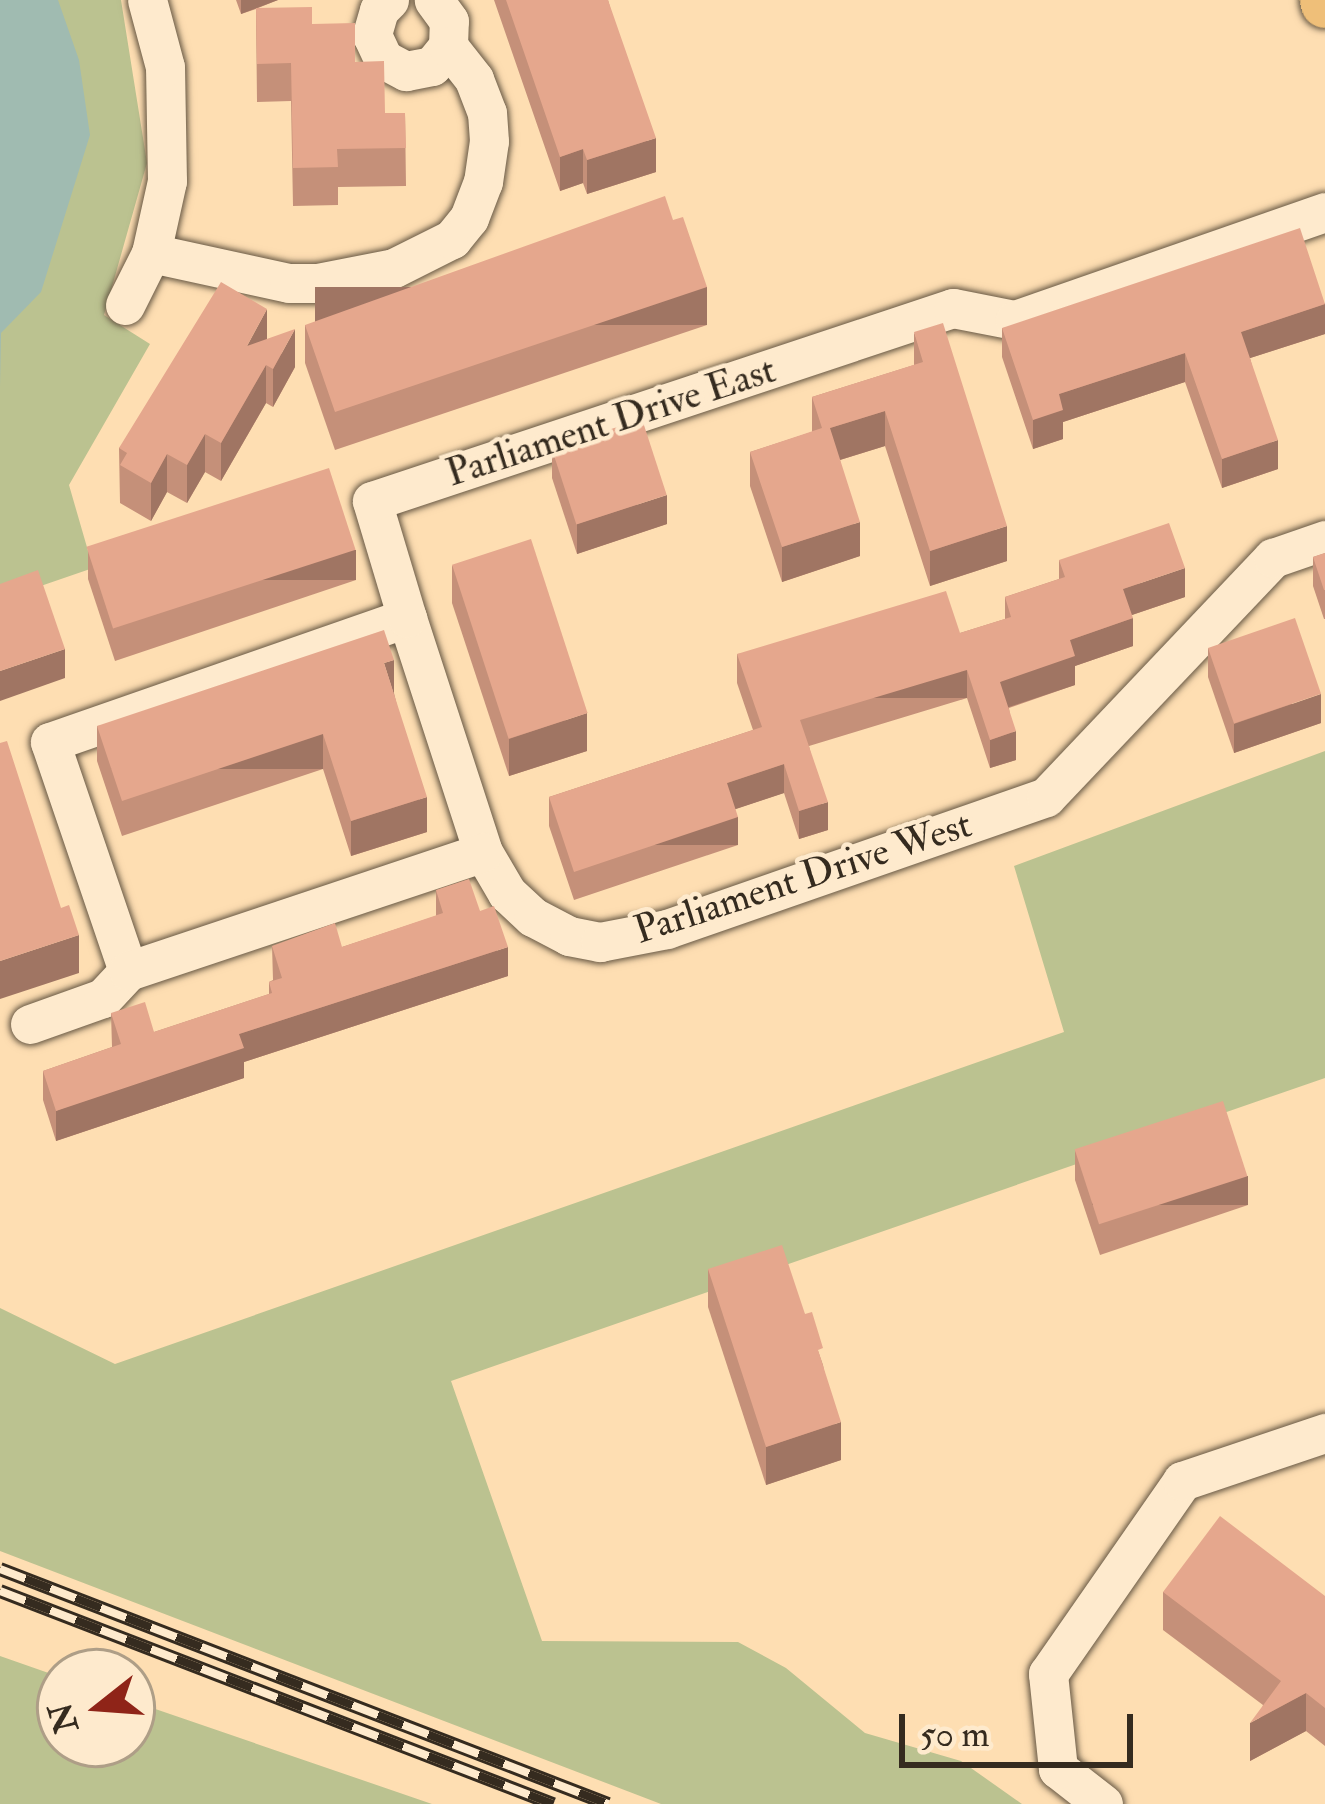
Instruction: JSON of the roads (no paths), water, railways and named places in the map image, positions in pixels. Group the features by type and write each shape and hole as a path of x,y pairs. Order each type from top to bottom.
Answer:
{"street":[{"path":"125,305 151,253 167,182 165,67 147,0"},
{"path":"389,0 374,22 383,59 406,71 432,66 448,46 449,21 434,0"},
{"path":"151,253 289,284 318,283 394,268 452,239 469,218 483,182 489,141 487,113 474,80 448,46"},
{"name":"Parliament Drive East","path":"407,618 372,501 953,308 1016,320 1325,212"},
{"name":"Parliament Drive West","path":"407,618 483,852 507,893 532,917 569,936 599,942 667,929 1046,797 1274,558 1325,540"},
{"path":"128,971 50,742 407,618"},
{"path":"30,1024 103,998 128,971 483,852"},
{"path":"1103,1804 1058,1769 1048,1674 1182,1481 1325,1433"}],"railway":[{"path":"0,1569 608,1804"},
{"path":"0,1591 553,1804"}]}
